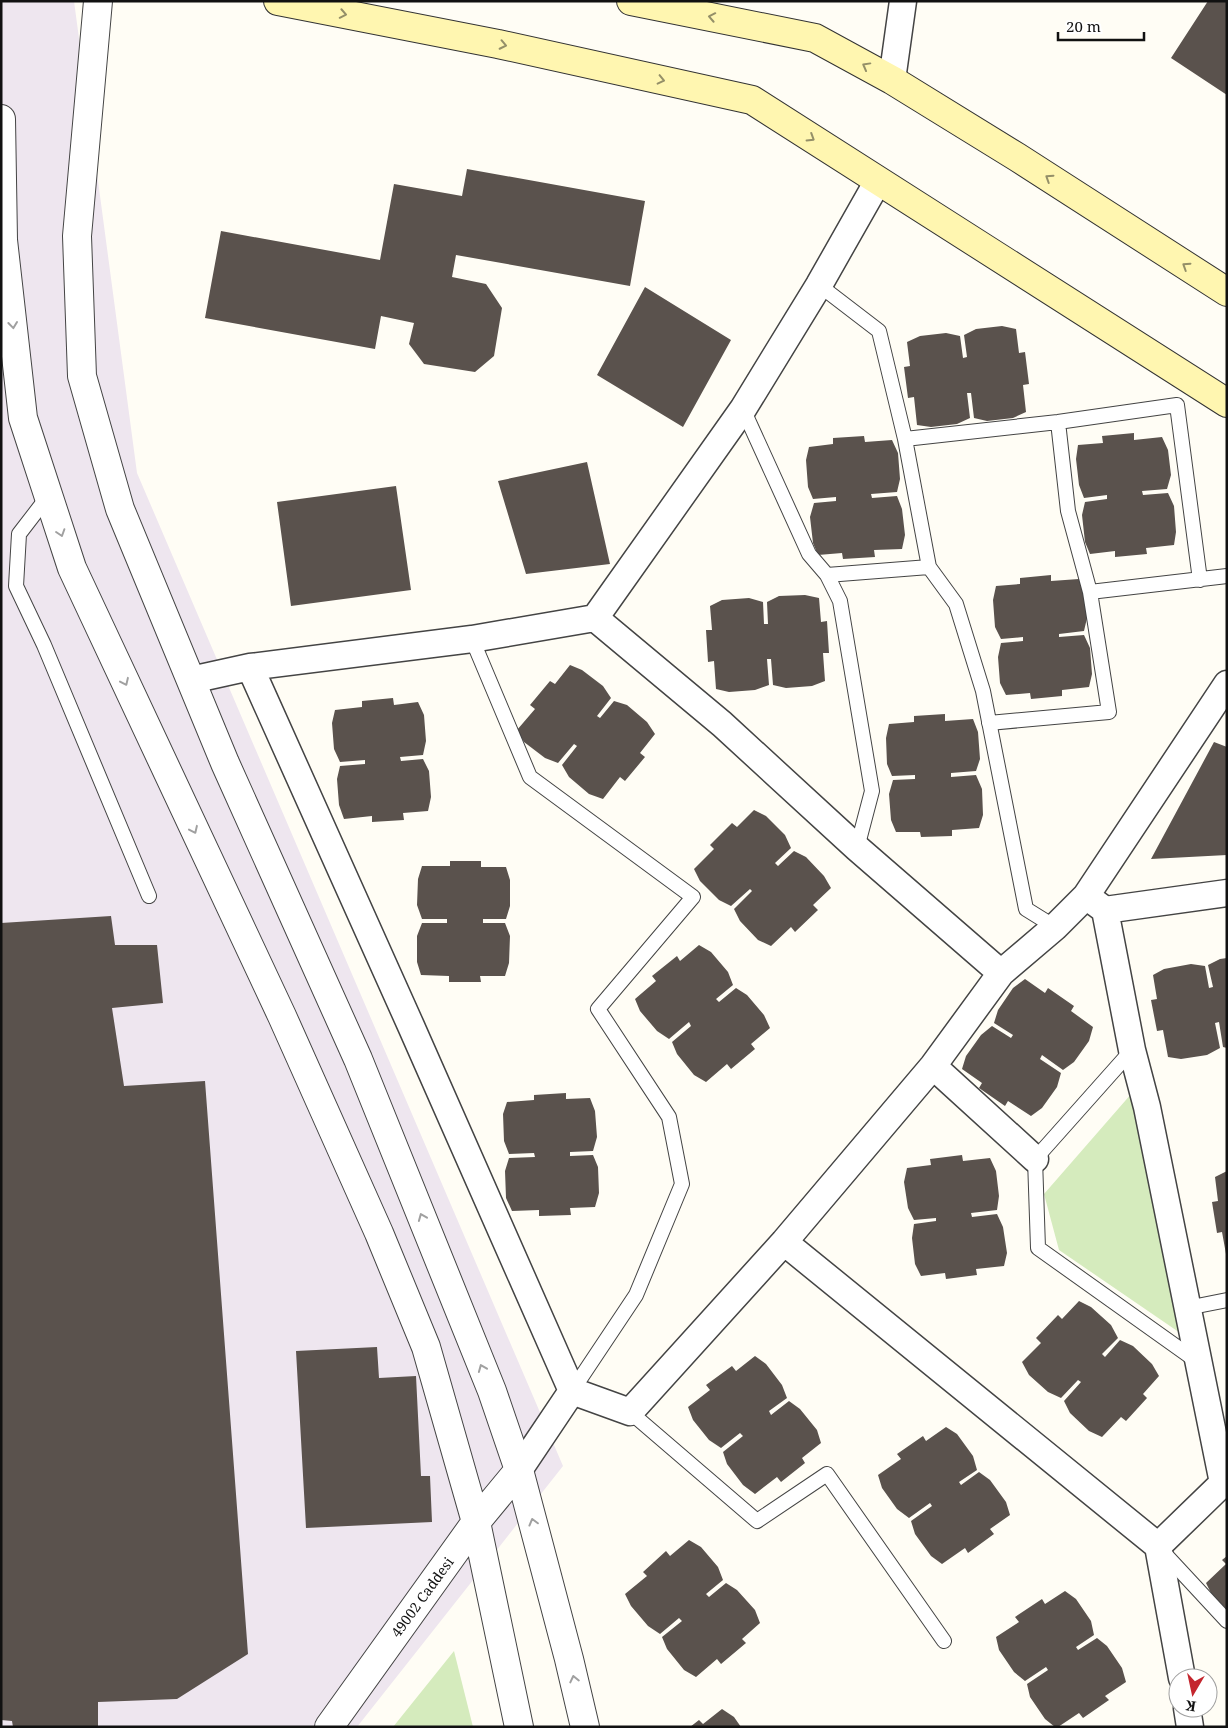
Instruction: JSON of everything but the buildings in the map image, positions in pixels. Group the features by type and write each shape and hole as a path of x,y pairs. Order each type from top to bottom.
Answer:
{"main road":[{"path":"278,1 498,44 752,100 1227,403"},
{"path":"631,1 815,38 892,80 1227,292"}],"street":[{"path":"98,1 77,236 82,376 120,509 225,763 358,1059 492,1391 519,1470 569,1659 584,1727"},
{"path":"892,80 903,1"},
{"path":"1,119 3,240 24,418 72,568 282,1016 379,1233 426,1347 476,1522 519,1727"},
{"path":"191,680 250,667 472,639 595,618 743,409 819,285 878,181"},
{"path":"595,618 722,724 857,848 1001,973"},
{"path":"250,667 572,1391 630,1412 784,1242 933,1066 1001,973 1055,927 1095,903 1227,893"},
{"path":"1158,1546 1225,1482 1198,1362 1147,1106 1095,903 1227,684"},
{"path":"933,1066 1035,1159"},
{"path":"784,1242 1158,1546 1180,1668"},
{"path":"519,1470 572,1391"},
{"name":"49002 Caddesi","path":"329,1727 476,1522 519,1470"}],"lane":[{"path":"819,285 878,330 905,439 929,568 956,604 983,691 1026,908 1055,927"},
{"path":"905,439 1058,422 1177,405 1200,580"},
{"path":"743,409 809,554 827,575 840,601 872,791 857,848"},
{"path":"989,723 1109,712 1090,592 1068,511 1058,422"},
{"path":"49,495 20,534 16,586 44,646 150,896"},
{"path":"827,575 929,568"},
{"path":"1090,592 1227,576"},
{"path":"472,639 530,777 693,897 598,1009 669,1117 682,1184 636,1295 572,1391"},
{"path":"1132,1050 1035,1159 1038,1248 1198,1362"},
{"path":"1188,1308 1227,1300"},
{"path":"630,1412 757,1521 827,1474 944,1641"},
{"path":"1158,1546 1227,1621"}],"shaded area":[{"path":"1,1 74,1 137,473 563,1466 357,1727 1,1727"}],"green space":[{"path":"1132,1093 1186,1337 1059,1250 1044,1194"},
{"path":"454,1651 473,1727 393,1727"}]}
